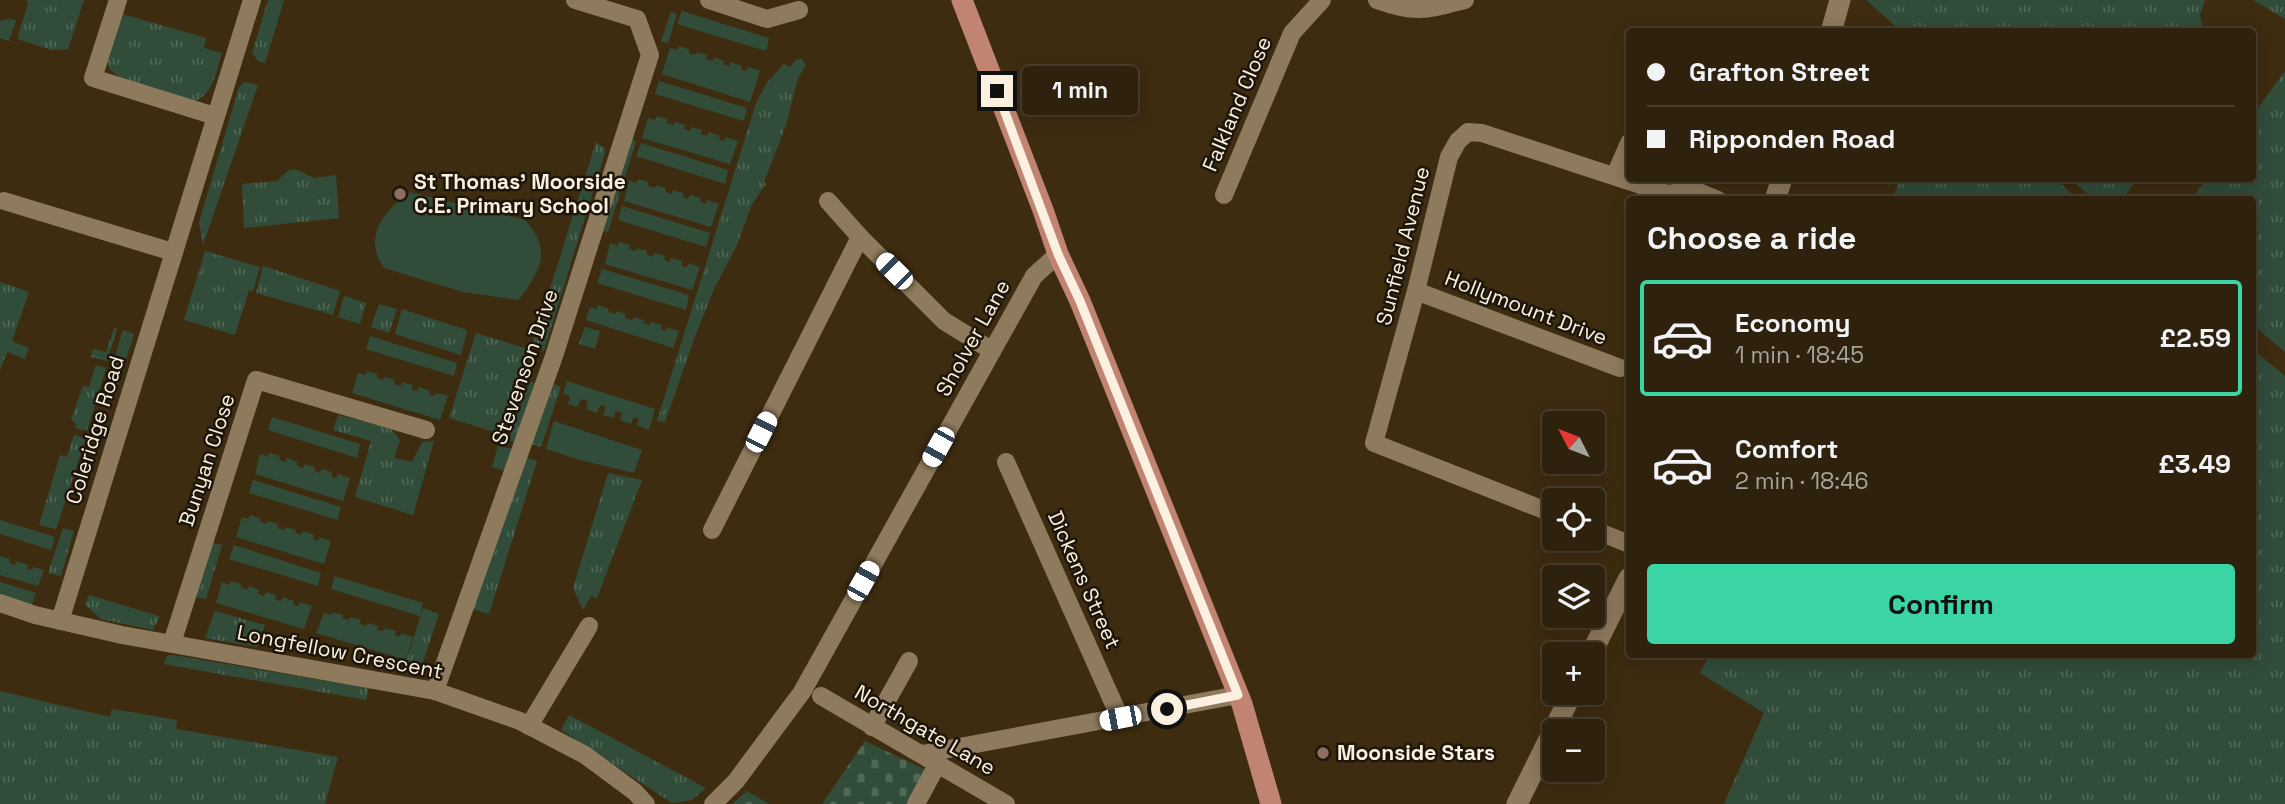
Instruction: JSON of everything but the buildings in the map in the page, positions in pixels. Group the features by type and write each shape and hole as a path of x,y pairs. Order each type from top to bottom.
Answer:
{"main road":[{"path":"962,0 1058,254 1080,301 1238,695 1271,804"}],"street":[{"path":"118,0 93,78 215,116"},
{"name":"Coleridge Road","path":"60,621 252,0"},
{"name":"Stevenson Drive","path":"435,691 554,356 650,55 638,19 575,0"},
{"path":"709,0 767,19 799,10"},
{"name":"Falkland Close","path":"1224,195 1292,33 1322,0"},
{"path":"1377,0 1397,7 1425,11 1465,0"},
{"path":"1832,28 1840,0"},
{"name":"Sunfield Avenue","path":"1542,509 1374,443 1449,158 1458,141 1468,132 1482,133 1626,179"},
{"path":"1615,175 1626,151"},
{"name":"Sunfield Avenue","path":"1635,182 1668,194 1694,190 1708,196"},
{"path":"4,201 173,252"},
{"path":"828,201 944,321 991,351"},
{"path":"712,530 860,237"},
{"name":"Sholver Lane","path":"713,804 736,781 802,692 1034,276 1058,254"},
{"name":"Hollymount Drive","path":"1416,291 1620,368"},
{"name":"Bunyan Close","path":"172,643 256,380 426,430"},
{"name":"Dickens Street","path":"1006,462 1120,718"},
{"path":"1605,534 1626,543"},
{"path":"1597,642 1626,584"},
{"name":"Longfellow Crescent","path":"0,603 60,621 435,691 529,726 585,755 635,792 646,804"},
{"path":"529,726 589,626"},
{"path":"872,727 909,661"},
{"path":"916,804 930,759 1238,695"},
{"name":"Northgate Lane","path":"821,696 1006,804"},
{"path":"1517,804 1566,705"}],"green space":[{"path":"26,0 84,0 68,49 51,50 17,39 28,4"},
{"path":"268,0 284,0 265,63 258,61 252,53"},
{"path":"1866,0 2205,0 2200,15 2202,28 1898,28"},
{"path":"2253,0 2285,0 2285,19"},
{"path":"682,11 769,38 766,51 677,24"},
{"path":"671,12 677,14 668,43 661,41"},
{"path":"122,14 206,38 204,48 222,53 214,80 207,92 196,101 123,81 108,67 108,58"},
{"path":"16,20 9,41 0,38 0,21"},
{"path":"679,46 689,49 689,53 695,55 697,52 707,55 706,59 713,61 714,57 729,66 731,62 742,66 741,70 746,71 748,67 760,71 750,102 662,74 670,48 677,50"},
{"path":"797,59 802,59 806,65 798,78 786,125 764,182 766,184 752,204 737,245 715,287 665,422 657,421 756,103 766,84 784,64 790,67"},
{"path":"2285,71 2285,352 2256,327 2256,196 2193,196 2205,182 2256,182 2256,111"},
{"path":"659,81 747,108 744,121 655,94"},
{"path":"245,82 258,85 203,245 199,222 239,87"},
{"path":"657,116 667,119 667,123 673,125 675,122 685,125 684,129 690,131 692,127 702,130 701,134 707,136 709,132 720,136 719,140 724,141 726,137 738,141 730,164 642,138 648,118 655,120"},
{"path":"632,139 636,141 608,232 603,231"},
{"path":"596,142 606,149 544,351 532,346"},
{"path":"641,143 728,170 725,184 636,156"},
{"path":"295,169 314,178 336,175 339,218 244,228 242,184 277,181 289,170"},
{"path":"638,179 648,182 648,186 666,188 665,191 671,194 673,190 683,193 683,197 688,199 690,195 701,198 700,202 705,204 707,200 719,204 711,227 624,201 629,180 636,183"},
{"path":"1899,182 2058,182 2075,196 1893,196"},
{"path":"2074,182 2135,182 2125,196 2090,196"},
{"path":"410,192 525,220 534,231 541,251 538,270 519,300 463,292 384,268 375,245 379,225 392,207"},
{"path":"622,206 710,233 706,247 618,220"},
{"path":"619,242 630,245 629,249 647,251 647,255 653,257 654,253 665,256 664,260 670,262 671,258 682,261 682,266 687,267 688,263 700,267 692,290 605,264 610,243 618,246"},
{"path":"205,251 260,267 253,291 249,290 235,335 184,320"},
{"path":"263,266 340,291 333,315 256,293"},
{"path":"602,269 689,295 686,310 597,283"},
{"path":"0,282 29,292 12,341 29,348 25,359 7,352 0,370"},
{"path":"344,296 366,303 360,324 338,317"},
{"path":"379,304 397,309 389,333 371,327"},
{"path":"598,305 609,309 608,312 626,314 625,318 632,320 634,317 649,325 651,322 662,325 661,329 666,331 667,327 679,331 673,348 586,320 590,307 597,309"},
{"path":"402,309 467,330 461,355 395,334"},
{"path":"585,327 600,331 595,349 579,344"},
{"path":"114,328 117,329 107,361 91,357 93,349 106,352"},
{"path":"123,330 134,334 117,389 106,386"},
{"path":"476,333 531,350 504,435 449,418"},
{"path":"370,336 457,363 454,376 366,349"},
{"path":"2256,352 2285,376 2285,804 1724,804 1764,713 1700,673 1708,658 2256,658"},
{"path":"96,365 106,368 87,431 75,428 76,424 71,419 83,386 89,387"},
{"path":"367,371 377,374 377,378 383,380 385,377 395,380 394,384 401,386 402,382 412,385 412,389 417,391 419,387 430,391 429,395 434,396 436,393 448,396 440,420 352,393 358,373 365,375"},
{"path":"529,381 537,384 516,444 509,440"},
{"path":"567,381 655,409 649,430 637,425 639,419 634,417 631,424 620,420 622,413 616,411 613,418 603,415 606,407 600,405 597,413 586,409 588,401 581,399 578,407 568,404 570,396 563,394"},
{"path":"554,384 561,387 541,447 532,444"},
{"path":"338,415 390,428 400,440 394,458 412,462 422,442 434,441 413,515 355,497 371,441 333,430"},
{"path":"272,417 360,444 357,458 268,430"},
{"path":"554,421 642,450 634,473 546,449"},
{"path":"74,435 86,438 56,529 39,525 60,455 67,457"},
{"path":"498,446 513,449 506,471 492,467"},
{"path":"269,453 280,456 279,460 286,462 287,458 297,462 297,466 303,468 305,464 315,467 314,471 320,473 322,469 332,472 332,477 337,478 338,474 350,478 343,501 255,474 260,454 268,457"},
{"path":"527,458 537,461 489,614 472,609"},
{"path":"608,473 642,480 597,598 591,596 583,610 573,588"},
{"path":"253,480 341,507 338,520 249,493"},
{"path":"250,515 261,519 260,522 278,524 278,528 284,530 286,527 301,535 303,531 314,535 313,539 318,541 319,537 331,541 324,564 236,537 242,517 249,519"},
{"path":"0,520 55,537 51,550 0,534"},
{"path":"63,528 74,531 61,576 48,573"},
{"path":"212,543 222,545 206,599 195,597"},
{"path":"234,545 321,573 318,586 229,559"},
{"path":"0,556 10,559 9,563 15,565 16,561 28,565 27,569 31,570 33,567 44,570 38,586 0,575"},
{"path":"335,576 423,603 420,616 331,589"},
{"path":"231,581 241,584 241,588 247,590 249,586 259,590 258,594 264,596 266,592 276,595 275,599 281,601 283,597 294,601 293,605 298,606 300,602 312,606 304,629 216,603 222,582 229,585"},
{"path":"0,582 36,593 32,605 0,595"},
{"path":"89,595 160,616 153,630 101,619 85,605"},
{"path":"423,608 439,614 422,665 406,662"},
{"path":"215,611 265,625 257,647 205,638"},
{"path":"332,612 349,620 350,617 361,620 360,624 366,626 368,623 378,626 377,630 383,631 385,628 396,631 395,635 400,637 401,633 413,637 406,660 316,633 324,613 331,615"},
{"path":"169,655 369,688 366,700 164,664"},
{"path":"0,691 110,717 112,709 177,720 176,729 338,757 325,804 0,804"},
{"path":"569,715 706,788 692,800 672,803 561,730"},
{"path":"865,741 926,770 909,804 822,804"},
{"path":"747,791 769,804 732,804"}],"place":[{"name":"St Thomas' Moorside C.E. Primary School","path":"400,194"},
{"name":"Moonside Stars","path":"1323,753"}],"route":[{"path":"997,91 1058,254 1080,301 1238,695 1167,709"}]}
